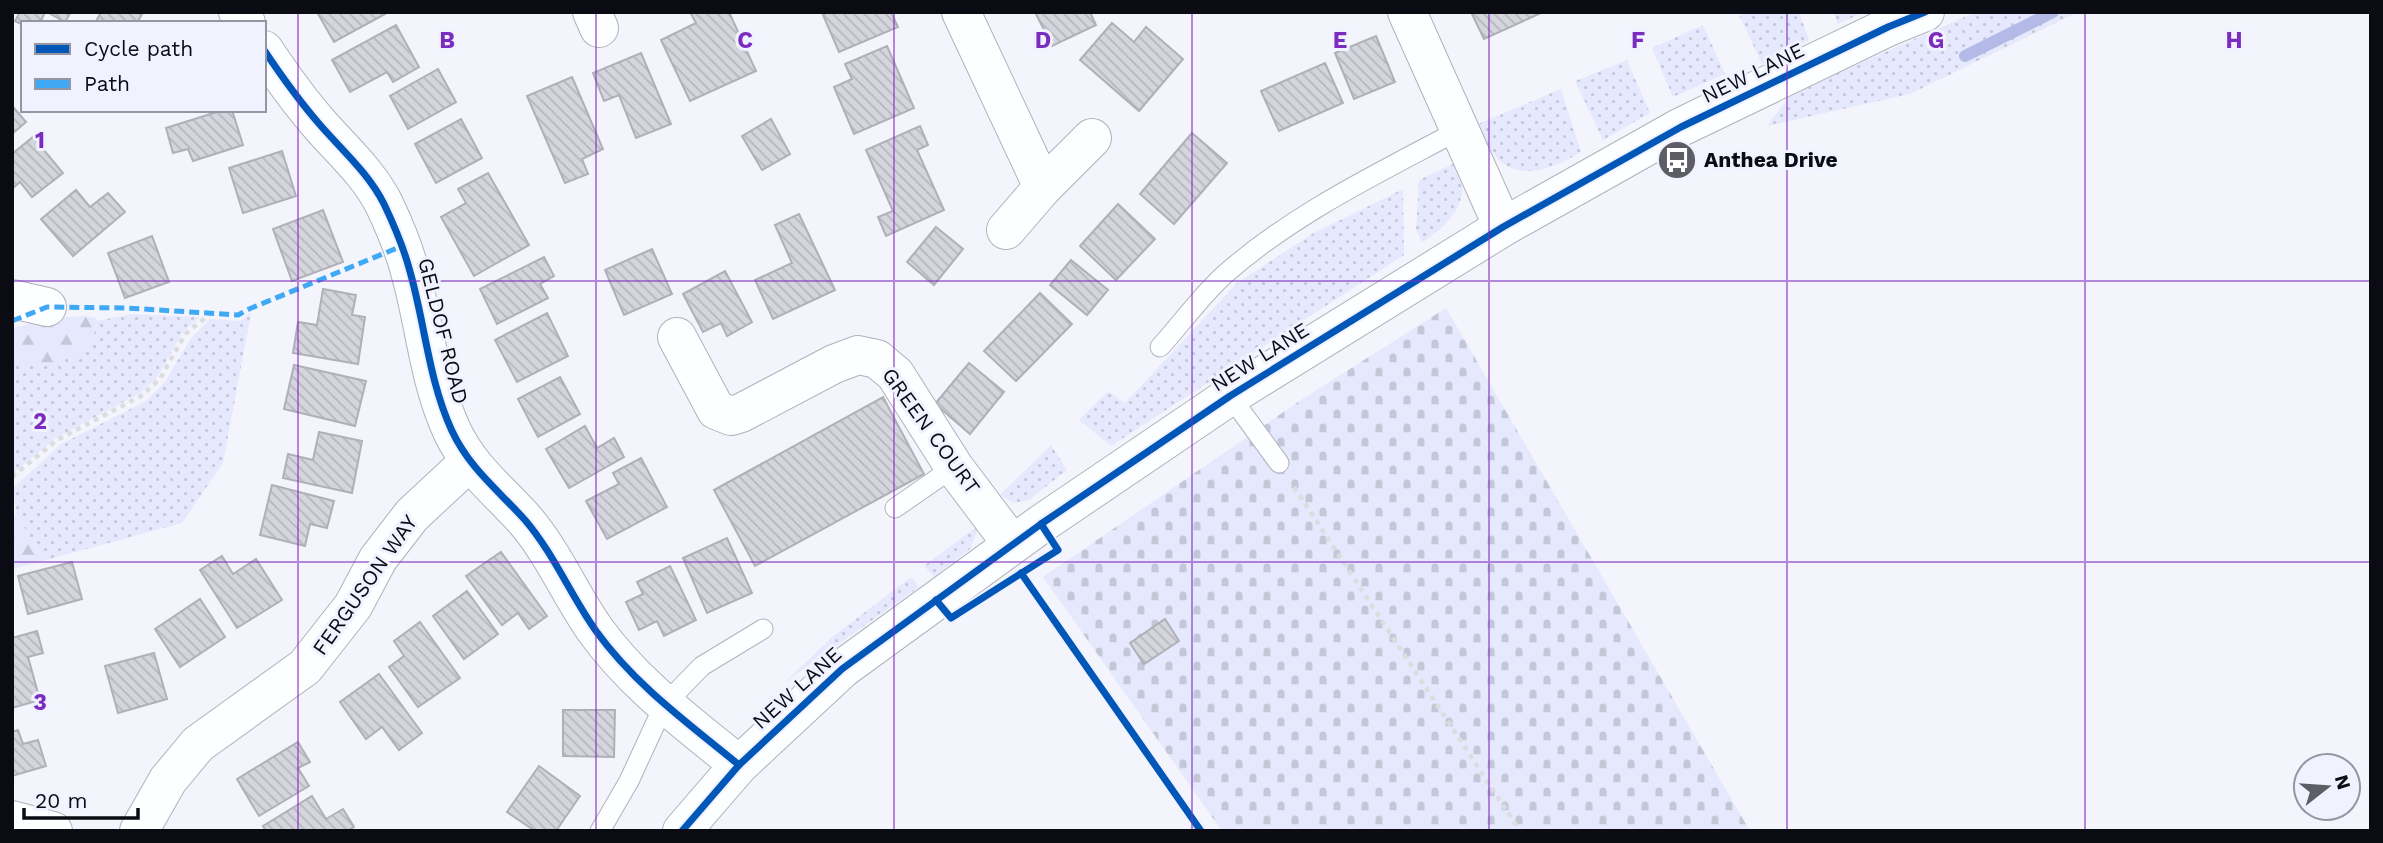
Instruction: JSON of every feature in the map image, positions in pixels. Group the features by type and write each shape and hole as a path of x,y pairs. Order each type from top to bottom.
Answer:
{"street":[{"path":"961,12 1043,187"},
{"path":"1407,12 1503,227"},
{"name":"NEW LANE","path":"682,831 738,765 842,669 1012,544 1230,396 1503,227 1681,127 1888,27 1925,12"},
{"name":"GELDOF ROAD","path":"266,53 321,127 357,164 383,202 410,270 435,387 452,431 469,462 526,521 550,554 571,593 598,633 634,675 664,705 738,765"},
{"path":"1006,230 1043,187 1092,138"},
{"name":"GREEN COURT","path":"677,337 716,410 731,415 741,413 834,364 858,355 877,359 895,374 954,467 1012,544"},
{"name":"FERGUSON WAY","path":"146,828 168,780 198,744 304,667 353,606 378,559 412,515 469,462"},
{"path":"12,820 53,831"}],"lane":[{"path":"1160,347 1222,276 1275,234 1335,196 1461,129"},
{"path":"1230,396 1279,463"},
{"path":"895,508 954,467"},
{"path":"600,831 629,781 664,705 702,666 763,629"}],"path":[{"path":"12,477 57,440 141,396 160,379 185,334 210,314"},
{"path":"1279,463 1520,831"}],"green space":[{"path":"1745,12 1799,12 1809,40 1762,64 1739,15"},
{"path":"1833,12 1865,12 1838,24"},
{"path":"1976,12 2078,12 1910,94 1767,126 1792,93"},
{"path":"1703,25 1725,74 1673,97 1652,48"},
{"path":"1627,60 1650,113 1603,140 1575,81"},
{"path":"1561,89 1581,152 1547,168 1536,170 1513,169 1502,163 1493,153 1478,124"},
{"path":"1455,163 1461,175 1462,187 1457,208 1442,227 1422,242 1416,230 1419,180"},
{"path":"1403,189 1404,255 1111,446 1079,420 1108,391 1125,403 1237,283 1312,234"},
{"path":"1446,308 1750,831 1222,831 1043,577 1304,398"},
{"path":"251,313 223,463 182,523 43,561 16,513 13,488 61,444 146,401 164,383 191,338 210,319 240,321"},
{"path":"131,314 200,317 182,333 157,378 140,393 56,438 12,474 12,364 92,340 97,321"},
{"path":"51,318 96,318 97,321 92,340 75,355 55,362 12,364 12,330 16,327"},
{"path":"1051,445 1067,470 1029,500 1013,503 1000,495"},
{"path":"16,513 43,561 12,569 12,520"},
{"path":"979,525 971,548 934,577 924,566"},
{"path":"911,577 919,587 784,683 832,637"}],"building":[{"path":"20,12 45,12 41,21 21,21 21,24 15,21"},
{"path":"47,12 71,12 63,21"},
{"path":"101,12 143,12 138,21 96,21"},
{"path":"317,12 384,12 385,14 334,42"},
{"path":"690,12 729,12 756,71 690,101 661,40 696,23"},
{"path":"828,12 891,12 898,27 839,52 823,15"},
{"path":"1035,12 1090,12 1096,25 1052,46"},
{"path":"1471,12 1543,12 1484,39"},
{"path":"1112,23 1134,42 1146,27 1183,59 1139,111 1080,60"},
{"path":"396,25 419,67 393,82 387,72 350,92 332,60"},
{"path":"1376,36 1395,82 1354,99 1335,53"},
{"path":"887,46 914,108 854,134 834,87 852,79 845,64"},
{"path":"641,53 671,124 636,138 619,95 604,101 593,73"},
{"path":"1325,63 1343,103 1279,131 1261,91"},
{"path":"438,69 456,102 408,129 390,96"},
{"path":"572,77 603,149 582,159 588,174 565,183 527,96"},
{"path":"12,108 26,122 12,134"},
{"path":"217,112 233,112 243,145 193,161 188,149 173,153 166,128"},
{"path":"461,119 482,158 436,183 415,144"},
{"path":"771,119 790,154 762,170 742,136"},
{"path":"920,126 928,145 917,150 944,210 886,236 878,217 893,211 866,150"},
{"path":"1192,133 1227,163 1174,224 1140,194"},
{"path":"33,137 63,173 32,197 20,182 12,189 12,154"},
{"path":"282,151 296,196 243,213 229,168"},
{"path":"488,173 529,245 474,276 441,217 466,203 458,189"},
{"path":"76,190 90,207 108,193 125,212 73,256 41,219"},
{"path":"1118,204 1155,239 1116,280 1080,246"},
{"path":"323,210 343,262 292,281 273,229"},
{"path":"799,214 835,290 773,319 755,280 792,263 775,225"},
{"path":"936,227 963,249 934,285 907,262"},
{"path":"152,236 169,282 125,298 108,253"},
{"path":"652,249 672,294 624,315 605,270"},
{"path":"544,257 554,276 540,284 548,298 497,324 480,289"},
{"path":"1071,260 1108,290 1087,315 1050,285"},
{"path":"725,271 752,322 727,336 721,323 703,332 683,294"},
{"path":"323,289 356,295 352,315 365,317 358,364 293,353 298,322 317,325"},
{"path":"1040,293 1072,324 1016,381 984,351"},
{"path":"547,313 568,356 517,382 495,340"},
{"path":"969,363 1004,392 970,434 935,404"},
{"path":"294,365 366,381 355,426 284,409"},
{"path":"560,377 580,414 538,437 518,399"},
{"path":"883,397 924,474 755,566 714,490"},
{"path":"585,426 597,448 614,438 624,457 569,488 546,449"},
{"path":"319,432 362,441 352,493 283,478 288,454 313,460"},
{"path":"641,458 667,507 607,539 586,501 619,484 613,473"},
{"path":"272,485 334,501 327,528 310,524 305,546 260,535"},
{"path":"727,538 752,593 707,613 683,558"},
{"path":"501,552 547,616 529,629 518,613 502,625 466,576"},
{"path":"222,556 233,574 256,559 282,600 237,628 200,570"},
{"path":"72,562 82,599 28,614 18,576"},
{"path":"670,566 696,620 664,636 657,621 639,630 626,602 643,594 637,582"},
{"path":"467,591 498,634 464,659 433,616"},
{"path":"200,599 225,637 180,667 155,629"},
{"path":"1165,619 1179,641 1144,664 1130,643"},
{"path":"420,622 460,678 418,707 389,667 404,656 394,641"},
{"path":"37,631 43,653 28,657 40,700 12,708 12,638"},
{"path":"154,653 167,699 118,713 105,666"},
{"path":"379,674 422,733 399,750 382,727 366,739 340,702"},
{"path":"563,710 615,710 614,757 563,756"},
{"path":"18,730 23,744 38,740 46,766 12,776 12,732"},
{"path":"298,742 310,762 298,768 309,786 259,816 237,779"},
{"path":"539,766 580,796 556,831 535,831 507,812"},
{"path":"312,796 326,819 343,809 354,827 347,831 266,831 263,826"}],"waterway":[{"path":"1965,56 2053,12"}],"marked path":[{"path":"12,321 47,307 127,308 238,315 402,246"}],"cycle path":[{"path":"682,831 739,765 842,669 1041,524 1230,396 1503,227 1681,127 1888,27 1925,12"},
{"path":"266,53 306,108 363,173 384,204 409,268 437,391 459,445 535,533 587,618 611,651 645,686 739,765"},
{"path":"936,600 951,618 1058,550 1041,524"},
{"path":"1021,573 1201,831"}],"place":[{"name":"Anthea Drive","path":"1677,160"}]}
